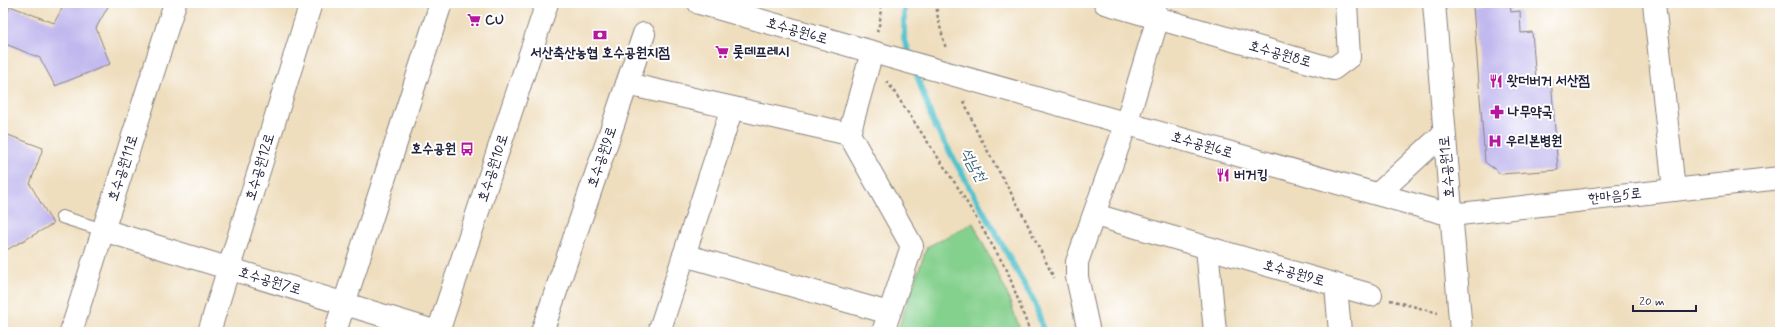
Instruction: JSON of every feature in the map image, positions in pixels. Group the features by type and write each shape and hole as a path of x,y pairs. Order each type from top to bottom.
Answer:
{"street":[{"name":"호수공원11로","path":"71,332 175,3"},
{"name":"호수공원12로","path":"209,332 311,3"},
{"name":"호수공원10로","path":"437,332 547,3"},
{"name":"호수공원6로","path":"699,3 1451,214"},
{"name":"호수공원8로","path":"1105,3 1155,10 1333,69 1349,57 1346,3"},
{"name":"호수공원1로","path":"1434,3 1460,325"},
{"path":"1654,3 1674,190"},
{"path":"335,332 435,5"},
{"path":"1089,332 1077,277 1077,262 1126,124 1155,28 1155,10"},
{"name":"호수공원9로","path":"542,332 644,34"},
{"path":"684,254 886,322 912,246 849,134 872,52"},
{"path":"627,84 849,134"},
{"path":"659,332 732,108"},
{"path":"1378,194 1444,133"},
{"name":"한마음5로","path":"1451,214 1780,178"},
{"name":"호수공원9로","path":"1094,215 1336,286 1340,332"},
{"name":"호수공원7로","path":"103,230 437,332"},
{"path":"1207,248 1215,332"},
{"path":"1336,286 1371,295"}],"lane":[{"path":"62,217 103,230"}],"path":[{"path":"880,3 880,22 872,52 884,76 957,186 1007,270 1030,332"},
{"path":"936,3 938,19 953,75 977,132 1023,215 1055,280"},
{"path":"1371,295 1460,325"}],"green space":[{"path":"973,223 1006,291 1021,332 897,332 927,247"}],"building":[{"path":"65,3 110,3 96,28 110,64 55,86 40,58 3,43 3,24 10,6 54,23"},
{"path":"1510,3 1511,12 1520,11 1521,33 1532,32 1536,80 1551,78 1558,170 1501,174 1485,162 1473,6"},
{"path":"8,135 43,148 30,184 53,224 3,252 3,148"}],"waterway":[{"name":"석남천","path":"904,3 904,38 911,58"},
{"name":"석남천","path":"915,69 933,122 1035,303 1044,332"}],"place":[{"name":"CU","path":"474,20"},
{"name":"서산축산농협 호수공원지점","path":"600,35"},
{"name":"롯데프레시","path":"722,52"},
{"name":"왓더버거 서산점","path":"1496,81"},
{"name":"나무약국","path":"1497,112"},
{"name":"우리본병원","path":"1495,141"},
{"name":"호수공원","path":"467,149"},
{"name":"버거킹","path":"1223,175"}]}
